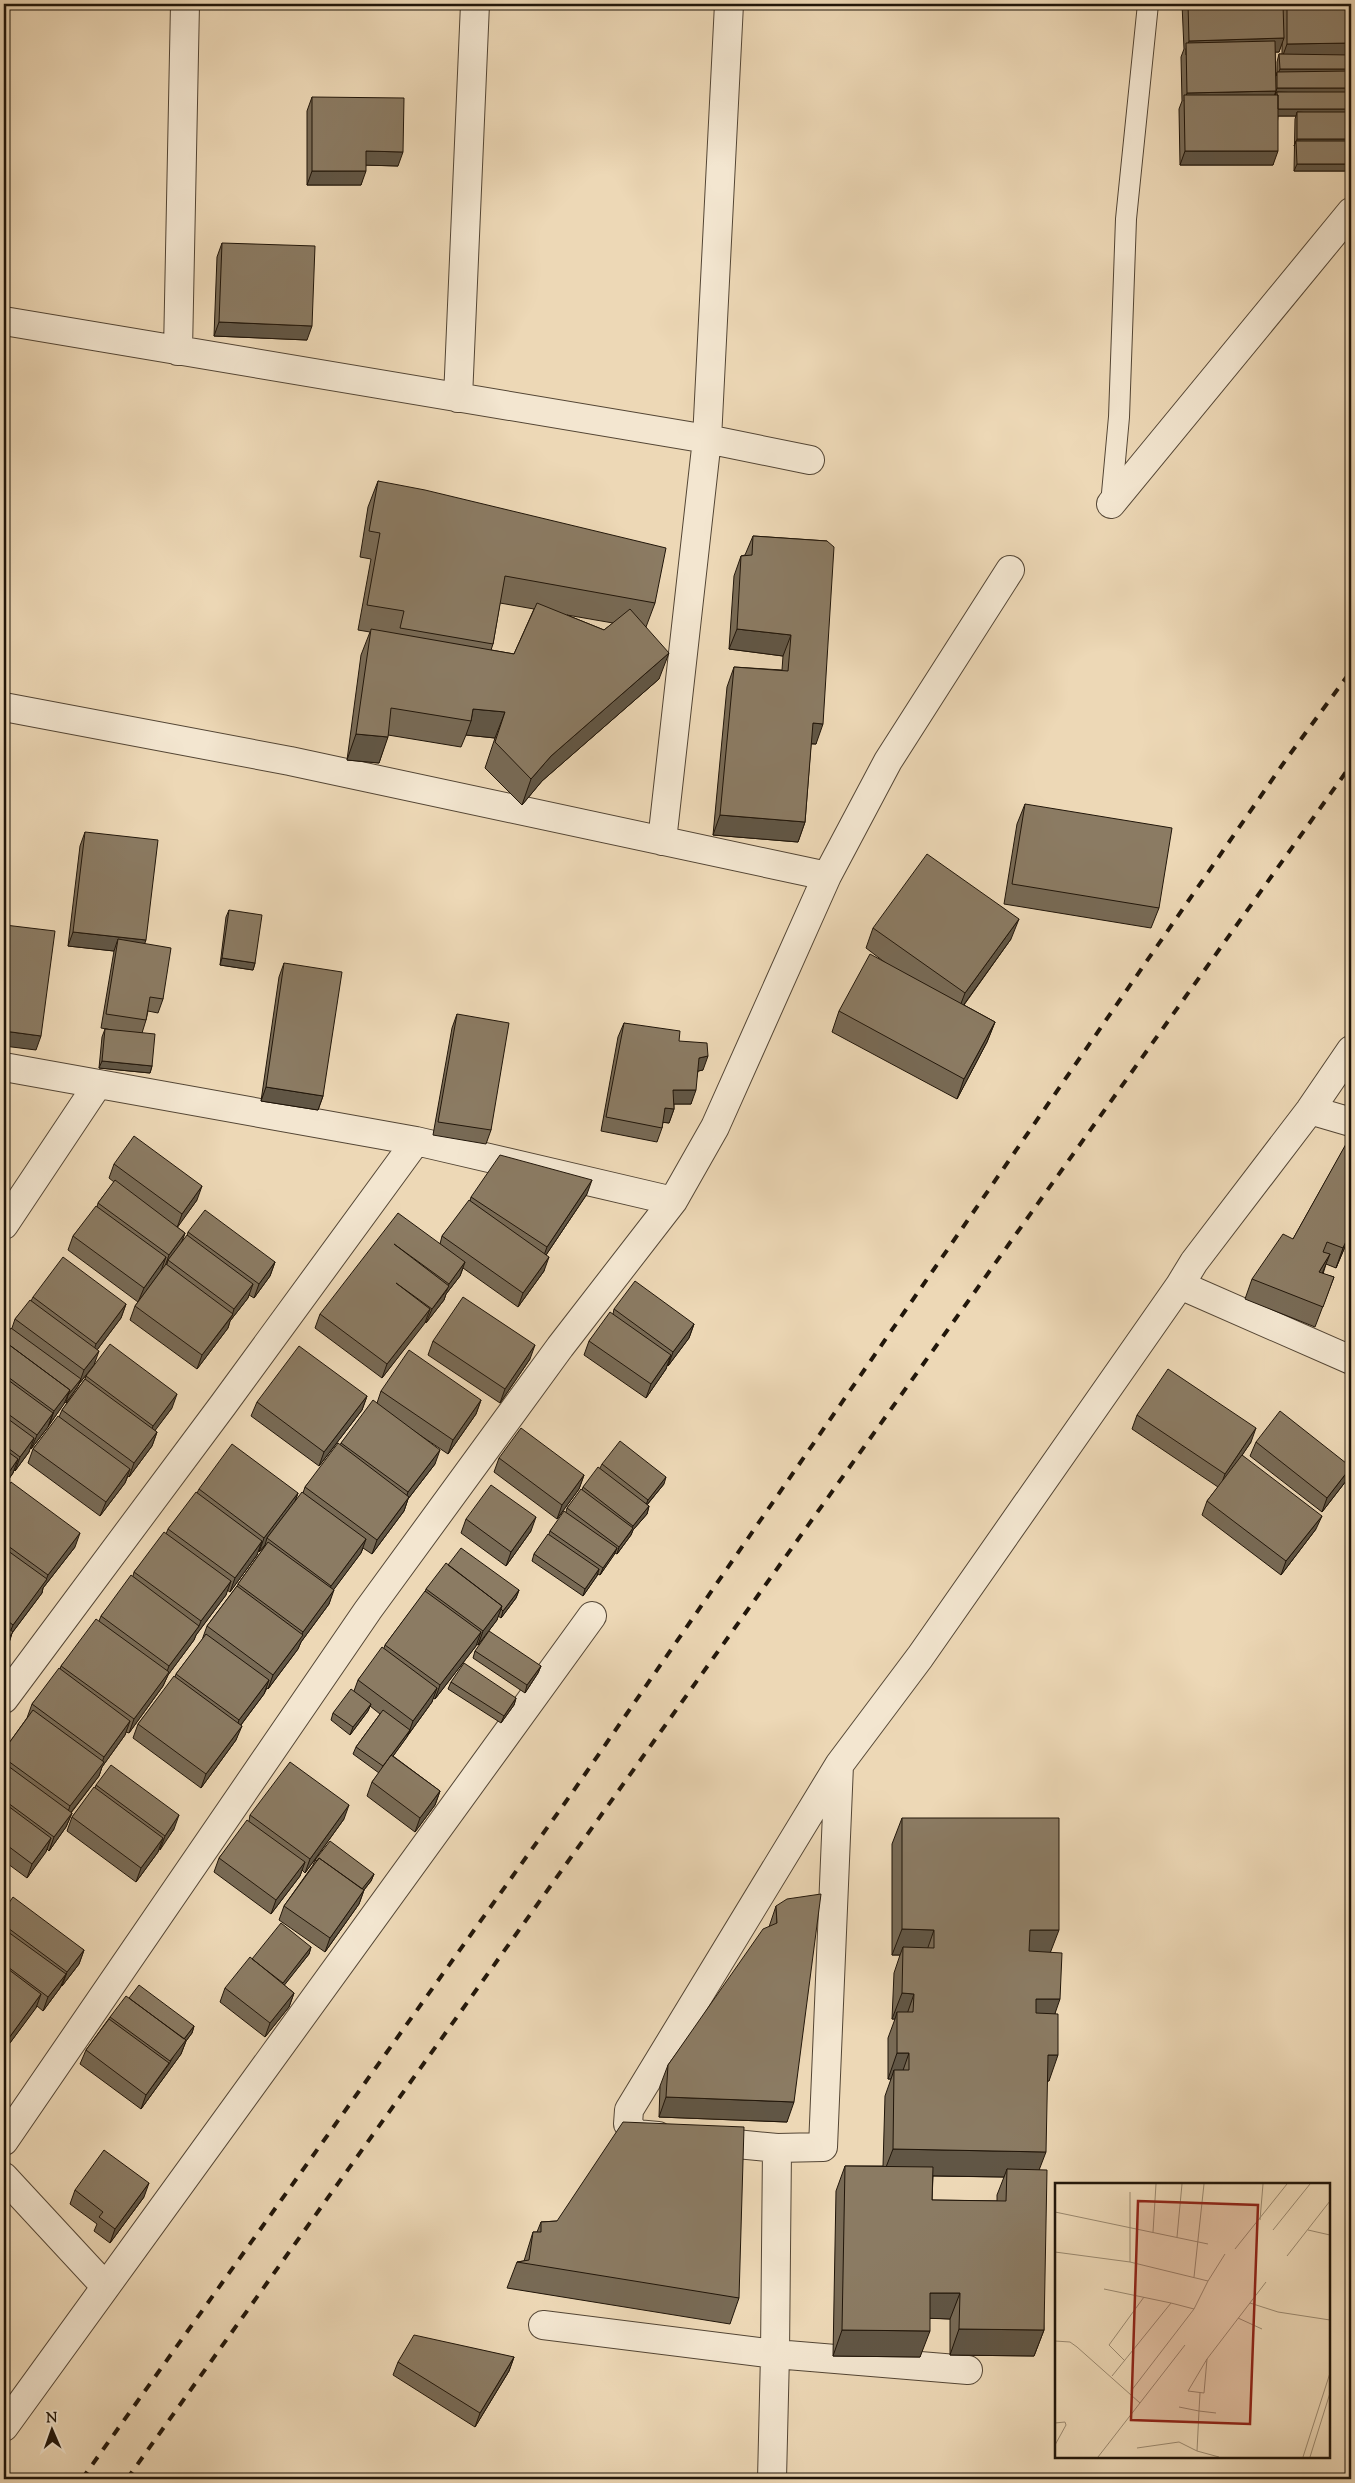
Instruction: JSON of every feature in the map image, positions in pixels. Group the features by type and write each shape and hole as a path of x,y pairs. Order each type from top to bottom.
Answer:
{"street":[{"path":"178,351 185,4"},
{"path":"458,398 475,4"},
{"path":"662,841 706,439 729,4"},
{"path":"1111,504 1351,212"},
{"path":"4,321 706,439 810,460"},
{"path":"4,2141 368,1610 554,1354 673,1201 714,1127 827,876 888,761 1010,570"},
{"path":"4,707 290,761 827,876"},
{"path":"839,1765 823,2147 777,2148 636,2134 628,2124 629,2110 839,1765 920,1657 1180,1285 1194,1262 1310,1110 1351,1050"},
{"path":"4,1068 416,1141 673,1201"},
{"path":"4,1225 98,1084"},
{"path":"1310,1110 1351,1122"},
{"path":"4,1699 224,1405 416,1141"},
{"path":"1180,1285 1351,1360"},
{"path":"4,2427 592,1616"},
{"path":"772,2479 777,2148"},
{"path":"4,2177 105,2286"},
{"path":"544,2325 775,2354 968,2370"}],"lane":[{"path":"1111,504 1119,417 1126,219 1148,4"}],"building":[{"path":"1188,4 1283,4 1284,38 1189,41"},
{"path":"1287,4 1351,4 1351,43 1287,44"},
{"path":"1275,41 1276,91 1187,93 1186,43"},
{"path":"1279,54 1351,55 1351,69 1280,69"},
{"path":"1351,71 1351,88 1277,88 1277,72"},
{"path":"1277,92 1351,92 1351,109 1278,109"},
{"path":"1184,95 1278,95 1278,151 1185,151"},
{"path":"312,97 404,98 403,152 366,151 366,171 312,171"},
{"path":"1297,112 1351,112 1351,139 1297,139"},
{"path":"1296,141 1351,141 1351,164 1297,164"},
{"path":"222,243 315,246 312,326 219,322"},
{"path":"378,481 425,490 666,548 655,603 505,576 493,644 400,628 404,611 367,605 380,533 369,531"},
{"path":"753,536 827,541 834,547 823,724 813,723 805,822 720,815 734,667 788,671 791,635 737,629 741,556 752,555"},
{"path":"537,603 604,630 630,609 669,653 551,756 531,779 495,742 505,712 473,709 471,721 391,708 388,737 356,734 371,629 514,654"},
{"path":"1025,804 1172,828 1159,908 1012,884"},
{"path":"85,832 158,840 146,940 73,932"},
{"path":"927,854 1019,919 965,993 873,928"},
{"path":"229,910 262,915 255,963 222,958"},
{"path":"5,925 55,931 41,1036 4,1031"},
{"path":"118,939 171,948 163,999 150,997 146,1020 106,1014"},
{"path":"870,954 995,1022 964,1079 839,1011"},
{"path":"284,963 342,972 323,1096 266,1087"},
{"path":"457,1014 509,1023 491,1130 438,1122"},
{"path":"624,1023 680,1031 679,1041 707,1043 708,1056 699,1058 696,1090 673,1090 674,1109 665,1108 662,1128 606,1117"},
{"path":"105,1029 155,1034 152,1066 102,1061"},
{"path":"1351,1135 1351,1230 1343,1248 1327,1242 1323,1252 1330,1254 1319,1272 1334,1277 1323,1307 1252,1279 1283,1234 1293,1239"},
{"path":"134,1136 202,1186 182,1214 114,1164"},
{"path":"500,1155 592,1180 547,1247 471,1197"},
{"path":"115,1180 185,1233 169,1255 98,1203"},
{"path":"469,1200 549,1257 523,1293 442,1236"},
{"path":"96,1206 166,1257 144,1288 73,1236"},
{"path":"205,1210 275,1262 259,1284 188,1232"},
{"path":"398,1213 465,1262 449,1284 394,1244 449,1286 432,1309 396,1283 430,1309 387,1364 320,1314"},
{"path":"187,1235 253,1284 234,1309 168,1260"},
{"path":"63,1257 126,1304 96,1344 33,1297"},
{"path":"166,1264 233,1314 202,1355 135,1306"},
{"path":"635,1281 694,1324 673,1352 614,1309"},
{"path":"463,1297 535,1345 505,1389 433,1341"},
{"path":"30,1300 99,1351 84,1370 15,1319"},
{"path":"610,1312 671,1355 651,1384 589,1341"},
{"path":"11,1328 81,1379 68,1395 70,1390 4,1341"},
{"path":"4,1341 70,1390 54,1411 4,1374"},
{"path":"110,1344 177,1394 153,1426 86,1376"},
{"path":"299,1346 367,1396 324,1452 257,1402"},
{"path":"409,1350 481,1400 453,1440 381,1391"},
{"path":"1168,1369 1256,1428 1225,1474 1137,1415"},
{"path":"4,1377 53,1413 37,1435 4,1411"},
{"path":"85,1379 157,1432 134,1463 62,1410"},
{"path":"373,1400 440,1450 408,1492 341,1443"},
{"path":"1280,1411 1351,1467 1327,1498 1256,1442"},
{"path":"4,1416 34,1438 20,1457 4,1445"},
{"path":"58,1416 130,1469 106,1502 33,1449"},
{"path":"521,1428 584,1475 562,1505 499,1458"},
{"path":"620,1441 666,1477 648,1500 602,1464"},
{"path":"338,1443 409,1497 377,1540 305,1487"},
{"path":"232,1444 298,1493 264,1538 199,1489"},
{"path":"4,1449 18,1459 5,1478 4,1477"},
{"path":"1242,1455 1322,1516 1286,1561 1207,1501"},
{"path":"598,1467 649,1506 633,1526 583,1487"},
{"path":"11,1482 80,1533 48,1575 4,1543 4,1493"},
{"path":"491,1485 536,1517 511,1552 466,1519"},
{"path":"581,1489 633,1528 619,1547 567,1508"},
{"path":"196,1492 262,1541 235,1578 168,1529"},
{"path":"302,1492 366,1539 331,1586 267,1538"},
{"path":"564,1511 617,1548 603,1568 550,1531"},
{"path":"164,1532 231,1581 201,1621 134,1572"},
{"path":"548,1534 599,1569 585,1589 534,1554"},
{"path":"268,1542 334,1590 303,1632 238,1584"},
{"path":"4,1548 47,1579 13,1625 4,1618"},
{"path":"461,1548 519,1590 503,1611 501,1609 502,1606 448,1565"},
{"path":"446,1563 502,1606 483,1631 426,1589"},
{"path":"131,1575 199,1626 169,1666 101,1616"},
{"path":"237,1586 303,1635 273,1675 207,1626"},
{"path":"425,1591 481,1632 440,1685 385,1645"},
{"path":"96,1619 169,1672 134,1719 61,1666"},
{"path":"4,1625 13,1632 4,1644"},
{"path":"489,1631 541,1666 527,1685 475,1651"},
{"path":"206,1634 269,1680 239,1720 176,1674"},
{"path":"382,1647 437,1688 413,1721 358,1680"},
{"path":"464,1663 516,1698 504,1716 451,1682"},
{"path":"59,1668 130,1721 104,1757 32,1704"},
{"path":"174,1676 242,1726 206,1774 138,1724"},
{"path":"351,1689 371,1704 353,1727 333,1713"},
{"path":"33,1710 104,1762 70,1806 4,1758 4,1750"},
{"path":"383,1710 410,1730 383,1766 356,1747"},
{"path":"391,1755 440,1791 420,1818 372,1782"},
{"path":"290,1762 349,1805 310,1859 250,1815"},
{"path":"4,1763 72,1813 54,1837 4,1800"},
{"path":"111,1765 179,1815 165,1836 96,1785"},
{"path":"94,1787 163,1838 141,1868 72,1817"},
{"path":"4,1803 51,1838 32,1864 4,1843"},
{"path":"902,1818 1059,1818 1059,1930 1030,1930 1029,1951 1062,1953 1060,1999 1036,1999 1036,2013 1058,2014 1058,2055 1048,2055 1046,2152 893,2149 894,2070 909,2070 909,2053 897,2053 897,2012 913,2012 914,1994 902,1993 903,1947 934,1948 934,1930 902,1929"},
{"path":"247,1820 305,1862 276,1900 219,1858"},
{"path":"330,1841 374,1874 362,1889 319,1858 317,1861 315,1860"},
{"path":"319,1858 364,1890 330,1938 284,1906"},
{"path":"821,1894 794,2102 666,2097 668,2065 763,1929 777,1923 776,1906 787,1899"},
{"path":"13,1897 84,1950 67,1972 4,1925 4,1910"},
{"path":"281,1923 311,1947 283,1983 252,1959"},
{"path":"4,1929 66,1974 48,1997 4,1964"},
{"path":"250,1957 294,1993 270,2023 225,1988"},
{"path":"4,1966 41,1994 6,2042 4,2040"},
{"path":"139,1985 194,2026 184,2039 129,1998"},
{"path":"126,1996 186,2040 170,2061 110,2017"},
{"path":"109,2019 169,2063 146,2095 86,2050"},
{"path":"623,2122 744,2127 739,2298 517,2262 529,2260 533,2232 541,2232 541,2222 557,2221"},
{"path":"104,2150 149,2183 115,2229 99,2217 103,2212 75,2190"},
{"path":"845,2166 933,2167 932,2200 1006,2201 1007,2169 1047,2170 1044,2330 959,2329 960,2293 930,2293 930,2331 842,2330"},
{"path":"414,2335 514,2357 480,2413 398,2362"}],"railway":[{"path":"82,2479 572,1793 1285,761 1351,671"},
{"path":"127,2479 1351,765"}]}
